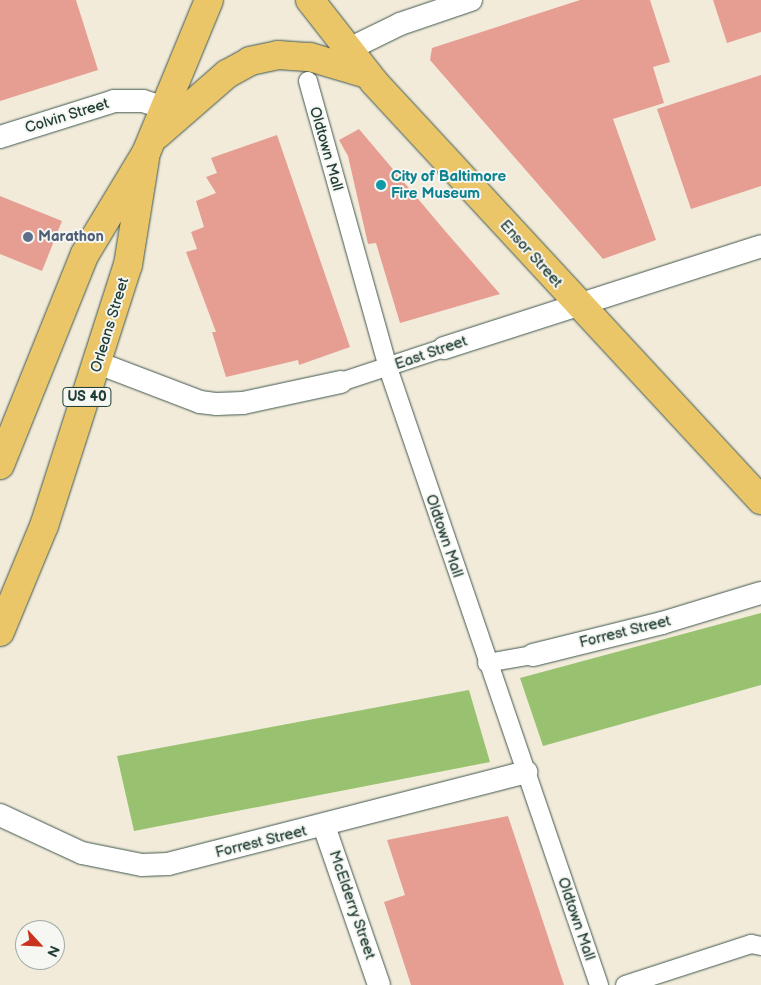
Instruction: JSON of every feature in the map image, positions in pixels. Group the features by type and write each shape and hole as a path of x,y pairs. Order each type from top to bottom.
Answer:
{"main road":[{"name":"Orleans Street","path":"2,451 84,254 149,146 209,0"},
{"name":"Ensor Street","path":"310,0 367,75 577,305 761,500"},
{"path":"149,146 227,74 250,61 278,55 310,57 367,75"},
{"name":"Orleans Street","path":"0,632 44,526 128,266 149,146"}],"street":[{"path":"347,50 400,24 471,0"},
{"name":"Oldtown Mall","path":"308,81 388,368 487,663 599,985"},
{"name":"Colvin Street","path":"0,137 114,101 143,100 164,108"},
{"name":"East Street","path":"98,363 200,402 217,404 243,403 341,382 388,368 444,348 761,246"},
{"name":"Forrest Street","path":"487,663 533,655 662,623 761,593"},
{"name":"Forrest Street","path":"0,815 82,853 142,866 168,864 324,826 526,772"},
{"name":"McElderry Street","path":"324,826 379,985"},
{"path":"626,985 751,944 761,946"}],"green space":[{"path":"761,613 761,685 543,746 520,678"},
{"path":"469,690 490,762 134,831 117,756"}],"building":[{"path":"0,0 76,0 98,70 0,101"},
{"path":"580,0 650,0 670,62 653,67 664,103 613,119 656,240 603,259 430,60 432,48"},
{"path":"713,0 761,0 761,32 727,43"},
{"path":"761,75 761,186 691,209 657,109"},
{"path":"359,129 500,294 400,323 376,243 368,244 348,156 339,140"},
{"path":"277,135 350,347 299,365 298,360 226,377 212,332 216,332 186,252 197,249 191,232 204,227 196,201 216,193 206,177 217,173 211,158"},
{"name":"Marathon","path":"0,196 62,221 42,271 0,254"},
{"path":"508,816 564,985 411,985 384,902 405,895 387,840"}],"place":[{"name":"City of Baltimore Fire Museum","path":"381,185"},
{"name":"Marathon","path":"28,237"}]}
